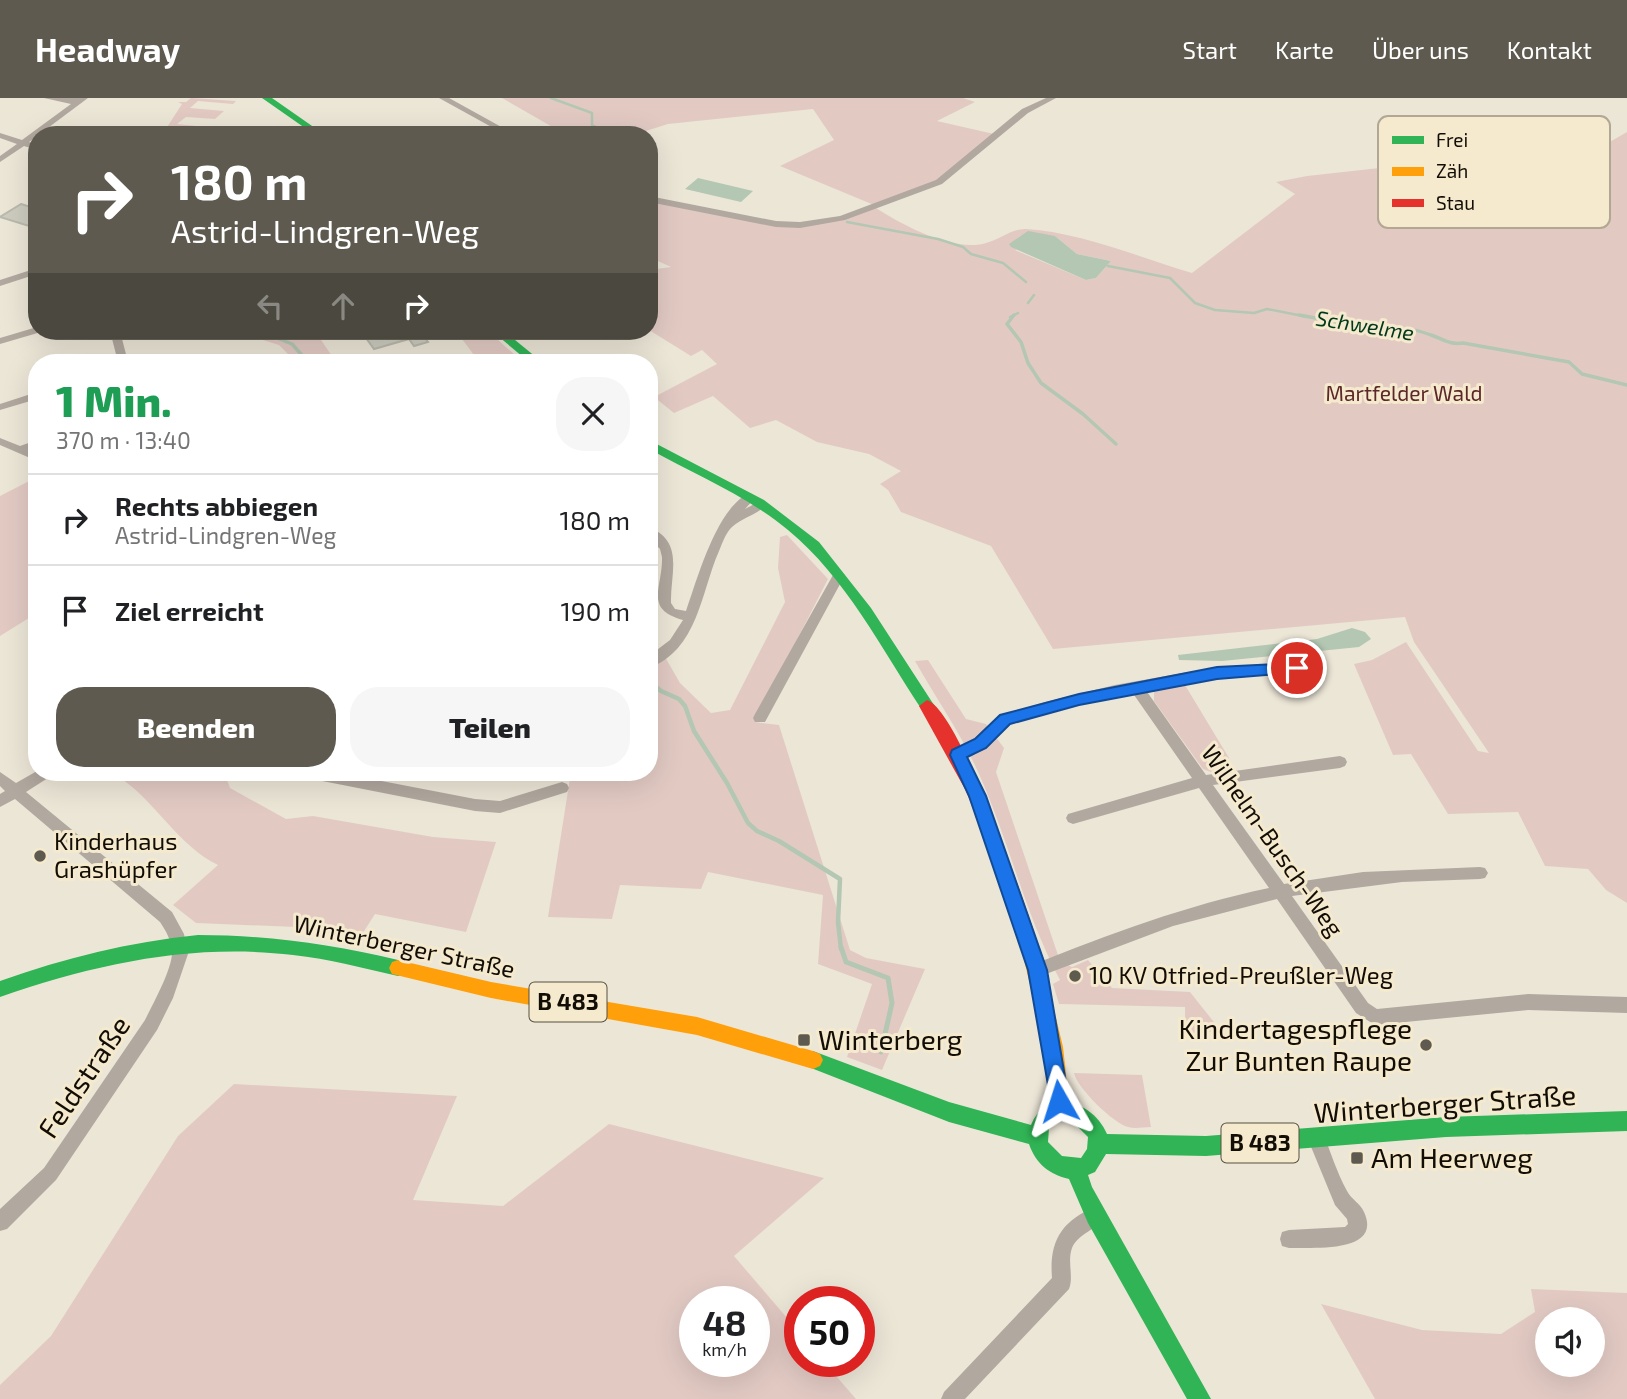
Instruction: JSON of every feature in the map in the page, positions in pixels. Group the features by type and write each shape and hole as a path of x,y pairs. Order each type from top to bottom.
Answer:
{"main road":[{"path":"266,98 308,126"},
{"path":"508,340 526,354"},
{"path":"658,449 756,501 811,542 839,575 958,755 978,796 1038,970 1059,1087 1060,1110"},
{"name":"Winterberger Straße","path":"0,989 81,960 179,943 243,941 313,948 479,987 701,1026 810,1059 951,1113 1037,1137"},
{"path":"1060,1110 1078,1114 1086,1119 1097,1135 1098,1144 1091,1162 1077,1170 1064,1169 1048,1161 1038,1146 1037,1137 1043,1119 1060,1110"},
{"name":"Winterberger Straße","path":"1098,1144 1182,1147 1555,1121 1627,1121"},
{"path":"1077,1170 1082,1190 1095,1216 1200,1399"}],"street":[{"path":"48,98 80,100"},
{"path":"443,98 495,126"},
{"path":"658,201 737,219 776,224 800,225 842,218 917,192 939,181 1025,111 1052,98"},
{"path":"45,126 80,100"},
{"path":"0,135 28,146"},
{"path":"0,160 28,139"},
{"path":"0,283 28,274"},
{"path":"0,341 28,333"},
{"path":"0,407 28,397"},
{"path":"0,441 28,454"},
{"path":"19,450 28,446"},
{"path":"658,656 675,643 690,617 715,548 731,523 756,501"},
{"path":"658,538 664,543 669,554 665,604 671,612 690,617"},
{"path":"760,718 839,575"},
{"path":"958,755 981,744 1005,719 1136,687 1217,673 1297,668"},
{"name":"Wilhelm-Busch-Weg","path":"1136,687 1362,1008 1375,1017 1528,1002 1627,1005"},
{"path":"1073,818 1202,781 1340,762"},
{"path":"0,778 166,917 179,943"},
{"path":"0,802 32,781"},
{"path":"353,781 475,805 500,807 562,788"},
{"path":"1038,970 1175,919 1279,893 1385,877 1480,873"},
{"name":"Feldstraße","path":"0,1222 50,1174 125,1067 165,998 180,954 179,943"},
{"path":"1289,1239 1348,1236 1358,1228 1356,1215 1341,1199 1316,1138"},
{"path":"951,1399 1062,1282 1061,1246 1066,1237 1095,1216"}],"green space":[{"path":"191,98 236,101 233,104 198,101 190,108 224,111 215,119 186,117 177,124 196,126 168,126 182,104 178,102 186,102"},
{"path":"502,98 963,98 975,102 937,121 994,134 937,181 874,205 780,166 834,140 813,109 658,127 551,126"},
{"name":"Martfelder Wald","path":"1627,132 1627,903 1606,890 1588,869 1545,866 1518,812 1448,814 1411,754 1393,755 1354,664 1372,660 1406,642 1478,751 1489,753 1414,642 1405,617 1053,649 991,546 901,512 888,490 880,484 901,471 869,454 817,442 776,420 750,428 713,396 674,413 658,400 658,395 717,364 702,350 691,356 658,336 658,269 671,267 658,261 658,203 769,225 800,226 876,208 914,229 944,241 973,245 986,243 1021,229 1047,231 1089,240 1192,273 1295,194 1276,182 1378,168 1378,228 1610,228 1610,142","holes":["1055,236 1077,254 1111,261 1096,278 1086,280 1015,250"]},
{"path":"263,340 321,340 331,354 288,354 279,345"},
{"path":"463,340 498,340 514,354 473,354"},
{"path":"28,482 28,619 0,636 0,496"},
{"path":"787,535 828,579 755,722 779,725 850,950 866,958 925,969 882,1070 847,1057 872,984 818,964 823,895 708,872 701,889 620,885 612,919 548,917 570,781 658,781 658,663 665,657 680,683 711,713 730,710 785,602 778,568 780,537"},
{"path":"928,660 966,719 986,724 1004,748 996,772 1060,961 1072,967 1088,960 1112,988 1190,992 1221,1031 1185,1034 1185,1007 1059,1004 1053,984 1060,980 1037,929 990,799 965,745 915,661"},
{"path":"1185,685 1229,758 1211,772 1203,769 1154,701 1154,692 1159,689"},
{"path":"125,781 227,781 230,788 286,819 313,816 433,837 496,842 466,932 375,914 359,939 296,927 196,923 173,905 218,865 191,847"},
{"path":"1074,1073 1142,1075 1151,1127 1137,1128 1121,1124 1088,1096"},
{"path":"234,1084 457,1096 413,1200 503,1206 609,1124 824,1178 734,1256 760,1286 679,1286 679,1377 770,1377 770,1298 784,1314 784,1377 837,1377 856,1399 0,1399 0,1385 51,1336 178,1136"},
{"path":"1531,1289 1627,1293 1627,1399 1375,1399 1321,1304 1422,1330 1501,1334 1535,1312"}],"shaded area":[{"path":"698,178 753,191 741,202 685,189"},
{"path":"1028,231 1055,236 1077,254 1111,261 1096,278 1086,280 1011,247 1009,244"},
{"path":"1352,628 1365,632 1371,639 1359,647 1222,661 1179,660 1178,655 1317,639"}],"building":[{"path":"21,204 28,206 28,226 0,217"},
{"path":"368,340 406,340 374,349"},
{"path":"410,340 428,342 414,346"}],"waterway":[{"name":"Schwelme","path":"551,98 592,113 594,126"},
{"name":"Schwelme","path":"847,222 938,239 963,247 971,254 1003,263 1026,282"},
{"name":"Schwelme","path":"1108,266 1170,278 1195,303 1215,310 1254,313 1267,309 1308,317"},
{"path":"1028,303 1034,295"},
{"path":"1014,315 1018,313"},
{"path":"1010,317 1014,315"},
{"path":"1014,315 1007,324 1021,342 1028,363 1041,383 1083,414 1116,444"},
{"name":"Schwelme","path":"1299,315 1381,330 1413,330 1450,342 1569,362 1582,374 1627,385"},
{"path":"282,340 292,344 301,354"},
{"path":"658,688 679,699 685,706 694,731 727,783 748,823 757,831 779,841 840,879 838,922 841,949"},
{"path":"841,947 846,962 888,978 892,1003 881,1052"}],"traffic: fast":[{"path":"266,98 308,126"},
{"path":"508,340 526,354"},
{"path":"658,449 759,503 814,546 850,588 927,706"},
{"path":"0,989 102,957 198,943 294,947 345,955 398,968"},
{"path":"813,1060 949,1112 1037,1137"},
{"path":"1060,1110 1084,1119 1095,1130 1098,1145 1096,1154 1088,1165 1077,1169 1054,1164 1039,1145 1037,1134 1042,1122 1060,1110"},
{"path":"1098,1144 1206,1146 1446,1127 1627,1121"},
{"path":"1077,1170 1082,1190 1095,1216 1200,1399"}],"traffic: slow":[{"path":"1029,943 1054,1047 1060,1110"},
{"path":"398,968 491,990 697,1026 813,1060"}],"traffic: jam":[{"path":"927,706 960,762 987,820 1029,943"}],"place":[{"name":"Kinderhaus Grashüpfer","path":"40,856"},
{"name":"10 KV Otfried-Preußler-Weg","path":"1075,976"},
{"name":"Winterberg","path":"804,1040"},
{"name":"Kindertagespflege Zur Bunten Raupe","path":"1426,1045"},
{"name":"Am Heerweg","path":"1357,1158"}],"route":[{"path":"1059,1101 1059,1087 1038,970 978,796 958,755 981,744 1005,719 1079,699 1217,673 1297,668"}]}
